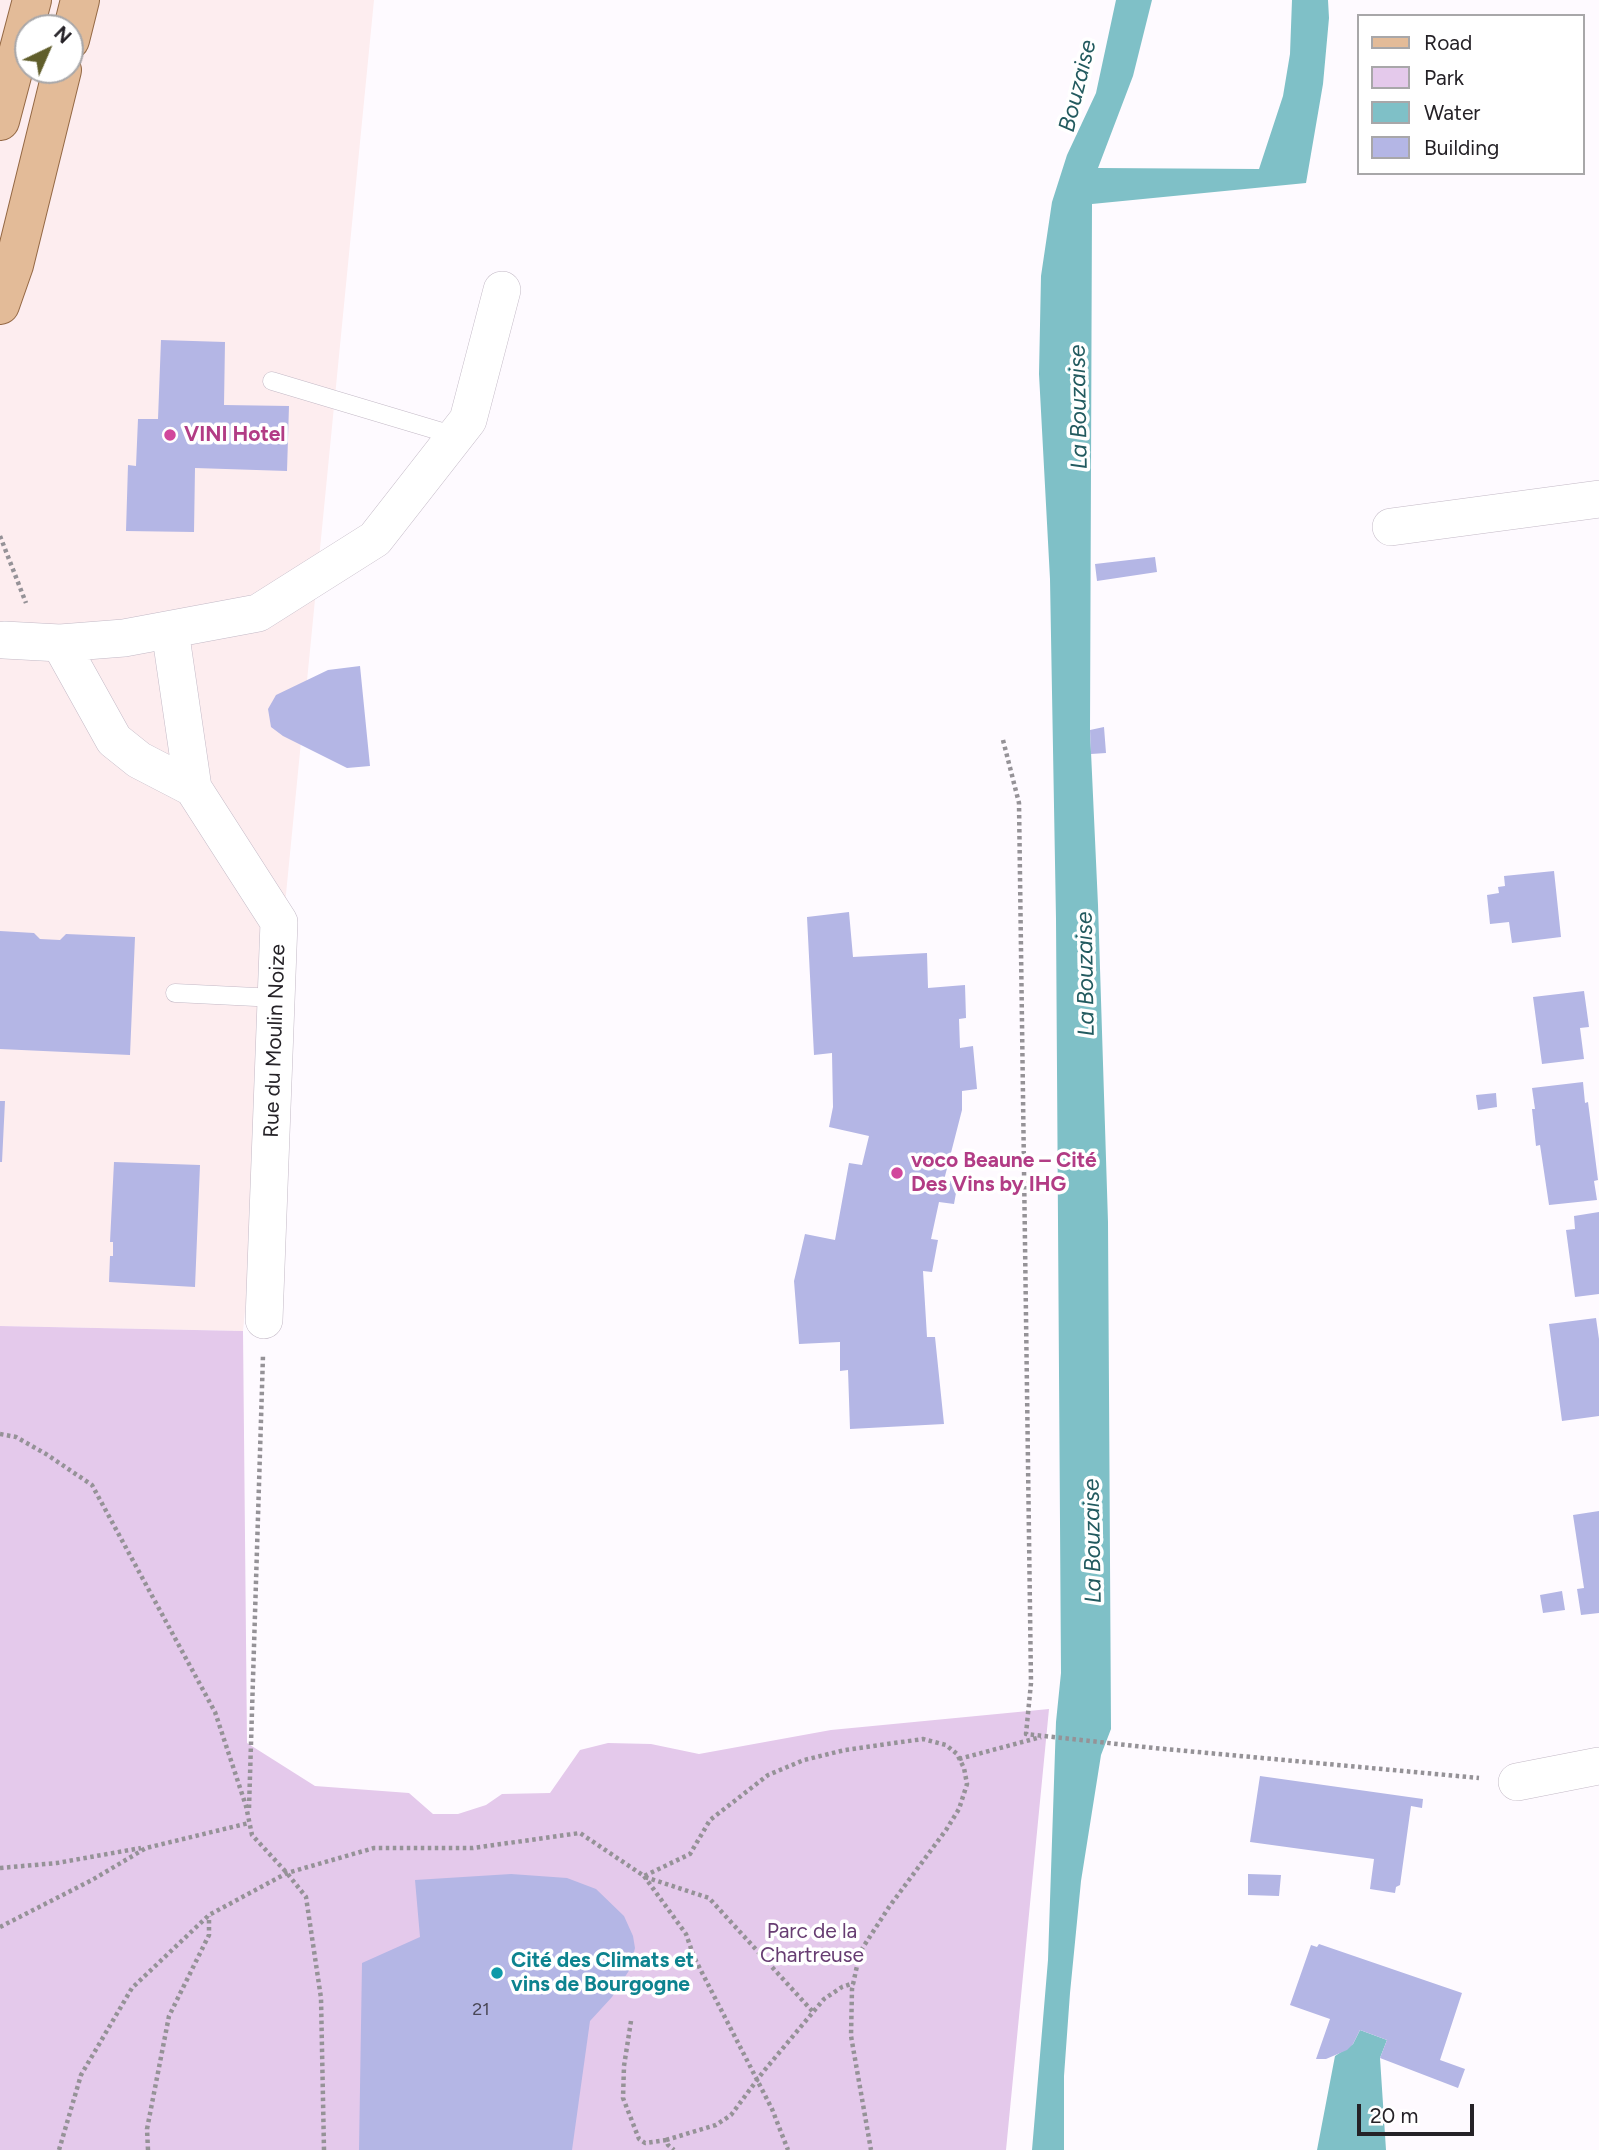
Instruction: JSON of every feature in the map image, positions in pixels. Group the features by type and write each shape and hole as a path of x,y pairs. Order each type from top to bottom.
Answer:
{"main road":[{"path":"0,121 32,0"},
{"path":"0,305 14,265 59,84"}],"street":[{"path":"1,639 60,643 124,638 258,613 375,538 468,420 502,290"},
{"path":"1391,527 1599,499"},
{"name":"Rue du Moulin Noize","path":"170,630 193,788 279,922 264,1320"},
{"name":"Rue du Moulin Noize","path":"60,643 114,740 139,760 193,788"},
{"path":"1517,1782 1599,1766"}],"lane":[{"path":"272,381 456,436"},
{"path":"175,993 276,998"}],"path":[{"path":"0,536 27,601 1,639"},
{"path":"1003,740 1018,803 1031,1684 1026,1734 1517,1782"},
{"path":"249,1823 264,1320"},
{"path":"0,1434 16,1437 92,1485 215,1712 246,1806 252,1835 306,1897 321,1998 324,2150"},
{"path":"959,1759 1049,1736"},
{"path":"644,1876 690,1854 710,1820 768,1776 804,1760 845,1750 923,1739 946,1745 957,1754 964,1768 967,1784 958,1809 946,1830 870,1935 860,1952 853,1983 851,2036 871,2150"},
{"path":"0,1868 57,1863 146,1847 249,1823"},
{"path":"59,2150 81,2075 132,1988 209,1916 287,1873 374,1848 473,1848 580,1833 644,1876 709,1898 814,2013"},
{"path":"0,1927 92,1880 146,1847"},
{"path":"644,1876 686,1934 694,1957 772,2109 788,2150"},
{"path":"148,2150 147,2129 170,2016 209,1935 209,1916"},
{"path":"631,2021 624,2066 623,2098 639,2139 645,2143 666,2140 716,2125 731,2115 831,1994 853,1983"},
{"path":"666,2140 674,2150"}],"shaded area":[{"path":"0,0 374,0 243,1331 0,1326"}],"green space":[{"name":"Parc de la Chartreuse","path":"0,1326 243,1331 247,1743 315,1786 409,1793 433,1814 458,1814 486,1805 502,1794 550,1793 580,1750 608,1743 651,1744 699,1754 831,1730 1049,1709 1006,2150 0,2150"}],"water":[{"name":"La Bouzaise","path":"1116,0 1152,0 1133,76 1098,168 1259,169 1283,96 1290,54 1292,0 1328,0 1329,18 1323,84 1306,183 1092,204 1090,730 1108,1222 1111,1729 1101,1755 1081,1881 1064,2076 1064,2150 1032,2150 1048,1960 1056,1722 1061,1673 1056,919 1050,579 1039,374 1041,276 1052,202 1067,155 1096,93"},
{"path":"1360,2030 1387,2040 1380,2058 1386,2150 1317,2150 1335,2056 1353,2044"}],"building":[{"path":"161,340 225,342 224,405 289,406 287,471 195,468 194,532 126,531 128,465 136,466 138,419 158,419"},
{"path":"1155,557 1157,572 1097,581 1095,564"},
{"path":"360,666 370,766 347,768 283,736 271,727 268,709 276,695 328,670"},
{"path":"1104,727 1106,753 1091,754 1090,730"},
{"path":"1554,871 1561,937 1512,943 1509,922 1490,924 1487,895 1499,893 1498,887 1505,886 1504,876"},
{"name":"voco Beaune – Cité Des Vins by IHG","path":"849,912 853,957 927,953 928,988 965,985 966,1018 959,1019 960,1048 973,1046 977,1089 962,1091 962,1110 944,1180 958,1182 954,1204 939,1202 931,1239 938,1240 932,1272 923,1271 927,1337 935,1337 944,1424 850,1429 848,1370 840,1371 840,1342 799,1344 794,1281 805,1234 835,1240 849,1163 862,1165 869,1136 829,1127 833,1107 832,1053 814,1055 807,917"},
{"path":"0,931 34,933 40,939 60,940 66,934 135,937 130,1055 0,1049"},
{"path":"1584,991 1589,1027 1580,1028 1584,1059 1542,1064 1533,997"},
{"path":"1583,1082 1598,1180 1594,1181 1597,1200 1549,1205 1540,1145 1536,1146 1532,1088"},
{"path":"1496,1093 1497,1107 1478,1110 1476,1095"},
{"path":"0,1101 5,1101 2,1162 0,1162"},
{"path":"114,1162 200,1165 195,1287 109,1282 110,1256 113,1256 113,1242 110,1242"},
{"path":"1599,1212 1599,1294 1575,1297 1566,1230 1575,1229 1574,1216"},
{"path":"1596,1318 1599,1339 1599,1416 1562,1421 1549,1324"},
{"path":"1599,1511 1599,1613 1581,1615 1577,1589 1584,1588 1573,1515"},
{"path":"1562,1591 1565,1610 1543,1613 1540,1595"},
{"path":"1260,1776 1423,1799 1422,1808 1411,1806 1400,1885 1396,1887 1395,1893 1370,1889 1374,1859 1250,1842"},
{"name":"Cité des Climats et vins de Bourgogne","path":"511,1874 567,1878 596,1889 624,1916 633,1936 635,1948 630,1969 612,1997 590,2021 572,2150 359,2150 362,1963 420,1937 415,1880"},
{"path":"1248,1874 1281,1875 1279,1896 1248,1895"},
{"path":"1319,1944 1462,1993 1440,2060 1465,2069 1458,2088 1380,2058 1387,2040 1360,2030 1347,2050 1326,2059 1316,2059 1330,2019 1290,2005 1311,1945 1317,1947"}],"place":[{"name":"VINI Hotel","path":"170,435"},
{"name":"voco Beaune – Cité Des Vins by IHG","path":"897,1173"},
{"name":"Cité des Climats et vins de Bourgogne","path":"497,1973"}],"water label":[{"name":"Bouzaise","path":"1078,86"}]}
